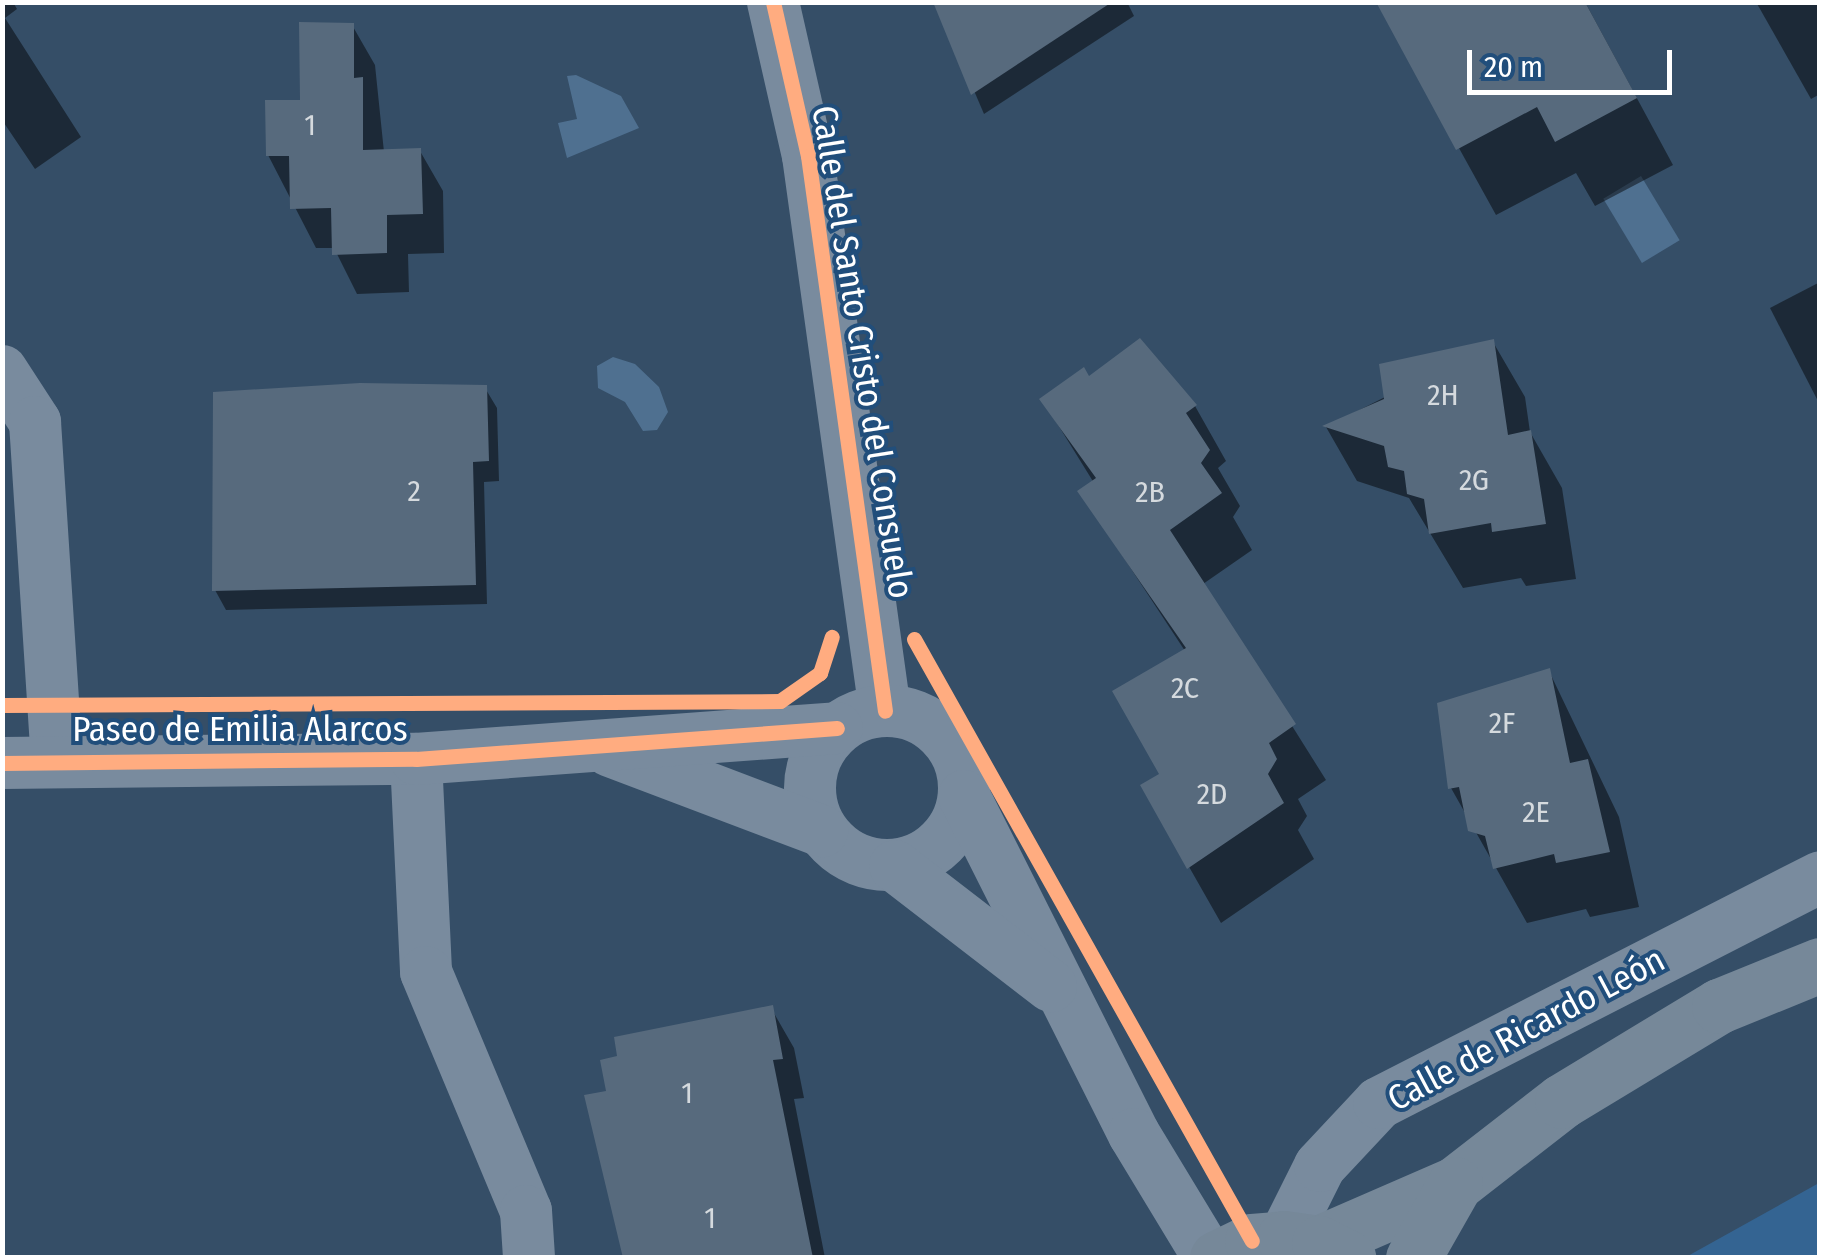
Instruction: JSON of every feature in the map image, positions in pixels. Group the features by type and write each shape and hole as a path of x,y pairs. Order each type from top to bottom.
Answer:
{"main road":[{"path":"1217,1258 1252,1241 1317,1246 1454,1184 1562,1101 1719,1006 1820,965"},
{"path":"1413,1258 1454,1184"}],"street":[{"name":"Calle del Santo Cristo del Consuelo","path":"773,2 808,156 861,720"},
{"path":"2,371 36,422 57,760"},
{"path":"964,796 953,830 928,854 895,866 867,864 842,852 822,831 810,777 861,720 918,717 944,736 961,764 964,796 1060,993 1209,1258"},
{"name":"Paseo de Emilia Alarcos","path":"2,762 416,759 861,720"},
{"name":"Paseo de Emilia Alarcos","path":"594,745 822,831"},
{"name":"Paseo de Emilia Alarcos","path":"416,759 426,972 526,1211 530,1258"},
{"path":"895,866 1060,993"},
{"name":"Calle de Ricardo León","path":"1317,1246 1320,1166 1379,1103 1820,876"}],"shaded area":[{"path":"576,75 621,96 639,128 567,158 558,123 577,119 567,76"},
{"path":"1641,176 1680,240 1642,263 1603,199"},
{"path":"613,357 635,364 659,387 668,412 657,430 643,431 625,402 598,388 597,366"},
{"path":"1819,1183 1819,1257 1686,1257"}],"building":[{"path":"933,2 1112,2 971,95"},
{"path":"1376,2 1585,2 1637,98 1555,142 1537,107 1456,150"},
{"path":"299,22 354,23 354,78 363,77 363,150 421,148 423,214 387,215 387,253 332,255 331,208 290,209 289,156 266,156 265,100 300,100"},
{"path":"1140,338 1197,405 1186,413 1210,450 1201,463 1222,493 1170,530 1296,724 1269,743 1277,759 1268,774 1284,803 1187,869 1140,785 1159,774 1112,691 1186,648 1077,491 1096,478 1039,399 1084,367 1089,376"},
{"path":"1494,339 1508,435 1531,430 1546,524 1492,532 1491,523 1429,534 1424,499 1407,494 1404,471 1388,467 1384,446 1322,426 1384,399 1379,364"},
{"path":"360,383 487,385 489,461 473,462 476,585 212,591 213,392"},
{"path":"1550,668 1570,763 1588,759 1610,852 1556,863 1554,854 1493,869 1485,836 1468,831 1459,787 1448,789 1437,703"},
{"path":"773,1005 783,1059 773,1060 813,1258 623,1258 584,1095 606,1091 600,1060 617,1056 614,1037"}],"cycle path":[{"path":"773,2 808,156 885,711"},
{"path":"2,705 780,701 820,673 832,637"},
{"path":"914,639 1252,1241"},
{"path":"2,763 416,759 837,728"}]}
